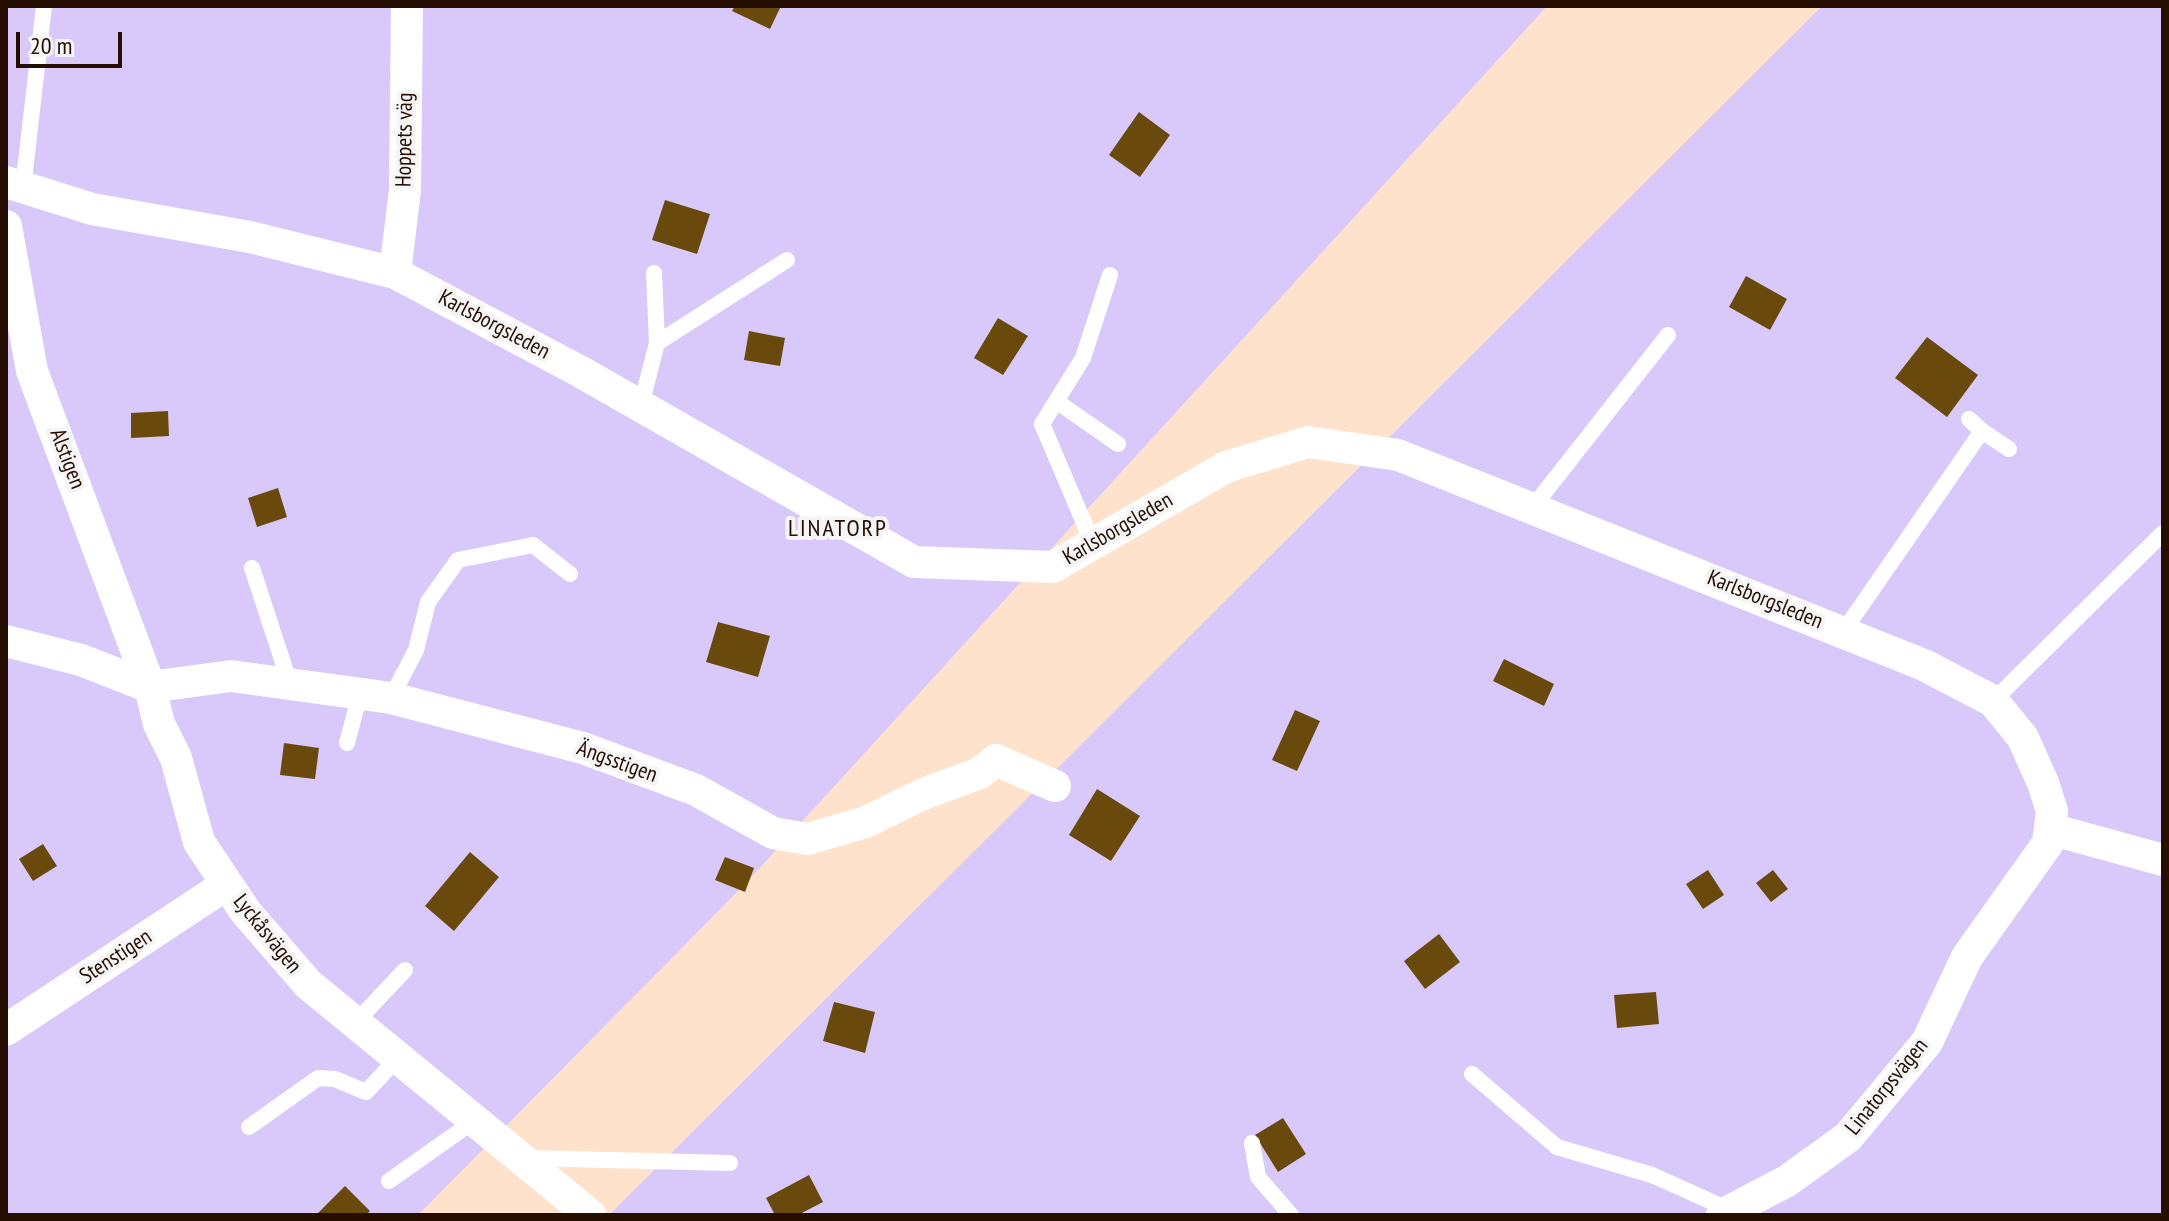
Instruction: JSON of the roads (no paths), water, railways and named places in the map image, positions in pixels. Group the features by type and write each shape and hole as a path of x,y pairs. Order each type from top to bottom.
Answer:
{"street":[{"name":"Hoppets väg","path":"395,273 405,190 407,6"},
{"name":"Karlsborgsleden","path":"15,185 92,209 250,237 395,273 641,405 914,562 1053,567 1226,467 1308,442 1398,455 1924,665 1993,701 2023,738 2052,811 2050,829"},
{"name":"Alstigen","path":"6,226 32,371 150,687"},
{"path":"6,641 81,660 150,687"},
{"name":"Ängsstigen","path":"150,687 231,676 376,696 583,748 696,790 773,833 808,839 866,822 923,794 980,773 996,760 1055,786"},
{"name":"Lyckåsvägen","path":"150,687 159,724 176,758 199,842 245,911 308,984 590,1215"},
{"path":"2050,829 2163,860"},
{"name":"Linatorpsvägen","path":"1726,1213 1787,1181 1848,1137 1927,1042 1967,957 2048,843 2050,829"},
{"name":"Stenstigen","path":"6,1030 227,884"}],"lane":[{"path":"15,185 44,6"},
{"path":"657,343 787,260"},
{"path":"641,405 657,343 654,273"},
{"path":"1093,544 1042,424 1083,358 1110,275"},
{"path":"1533,507 1668,335"},
{"path":"1056,401 1118,444"},
{"path":"1969,419 2009,449"},
{"path":"1843,632 1982,431"},
{"path":"1993,701 2163,533"},
{"path":"347,743 376,696 416,650 428,602 458,560 533,545 570,574"},
{"path":"252,568 290,684"},
{"path":"355,1023 405,970"},
{"path":"249,1127 318,1078 335,1079 366,1092 397,1059"},
{"path":"1472,1074 1557,1147 1652,1175 1726,1213"},
{"path":"389,1181 474,1121"},
{"path":"1252,1143 1258,1177 1291,1215"},
{"path":"521,1158 730,1163"}],"district":[{"name":"LINATORP","path":"838,529"}]}
